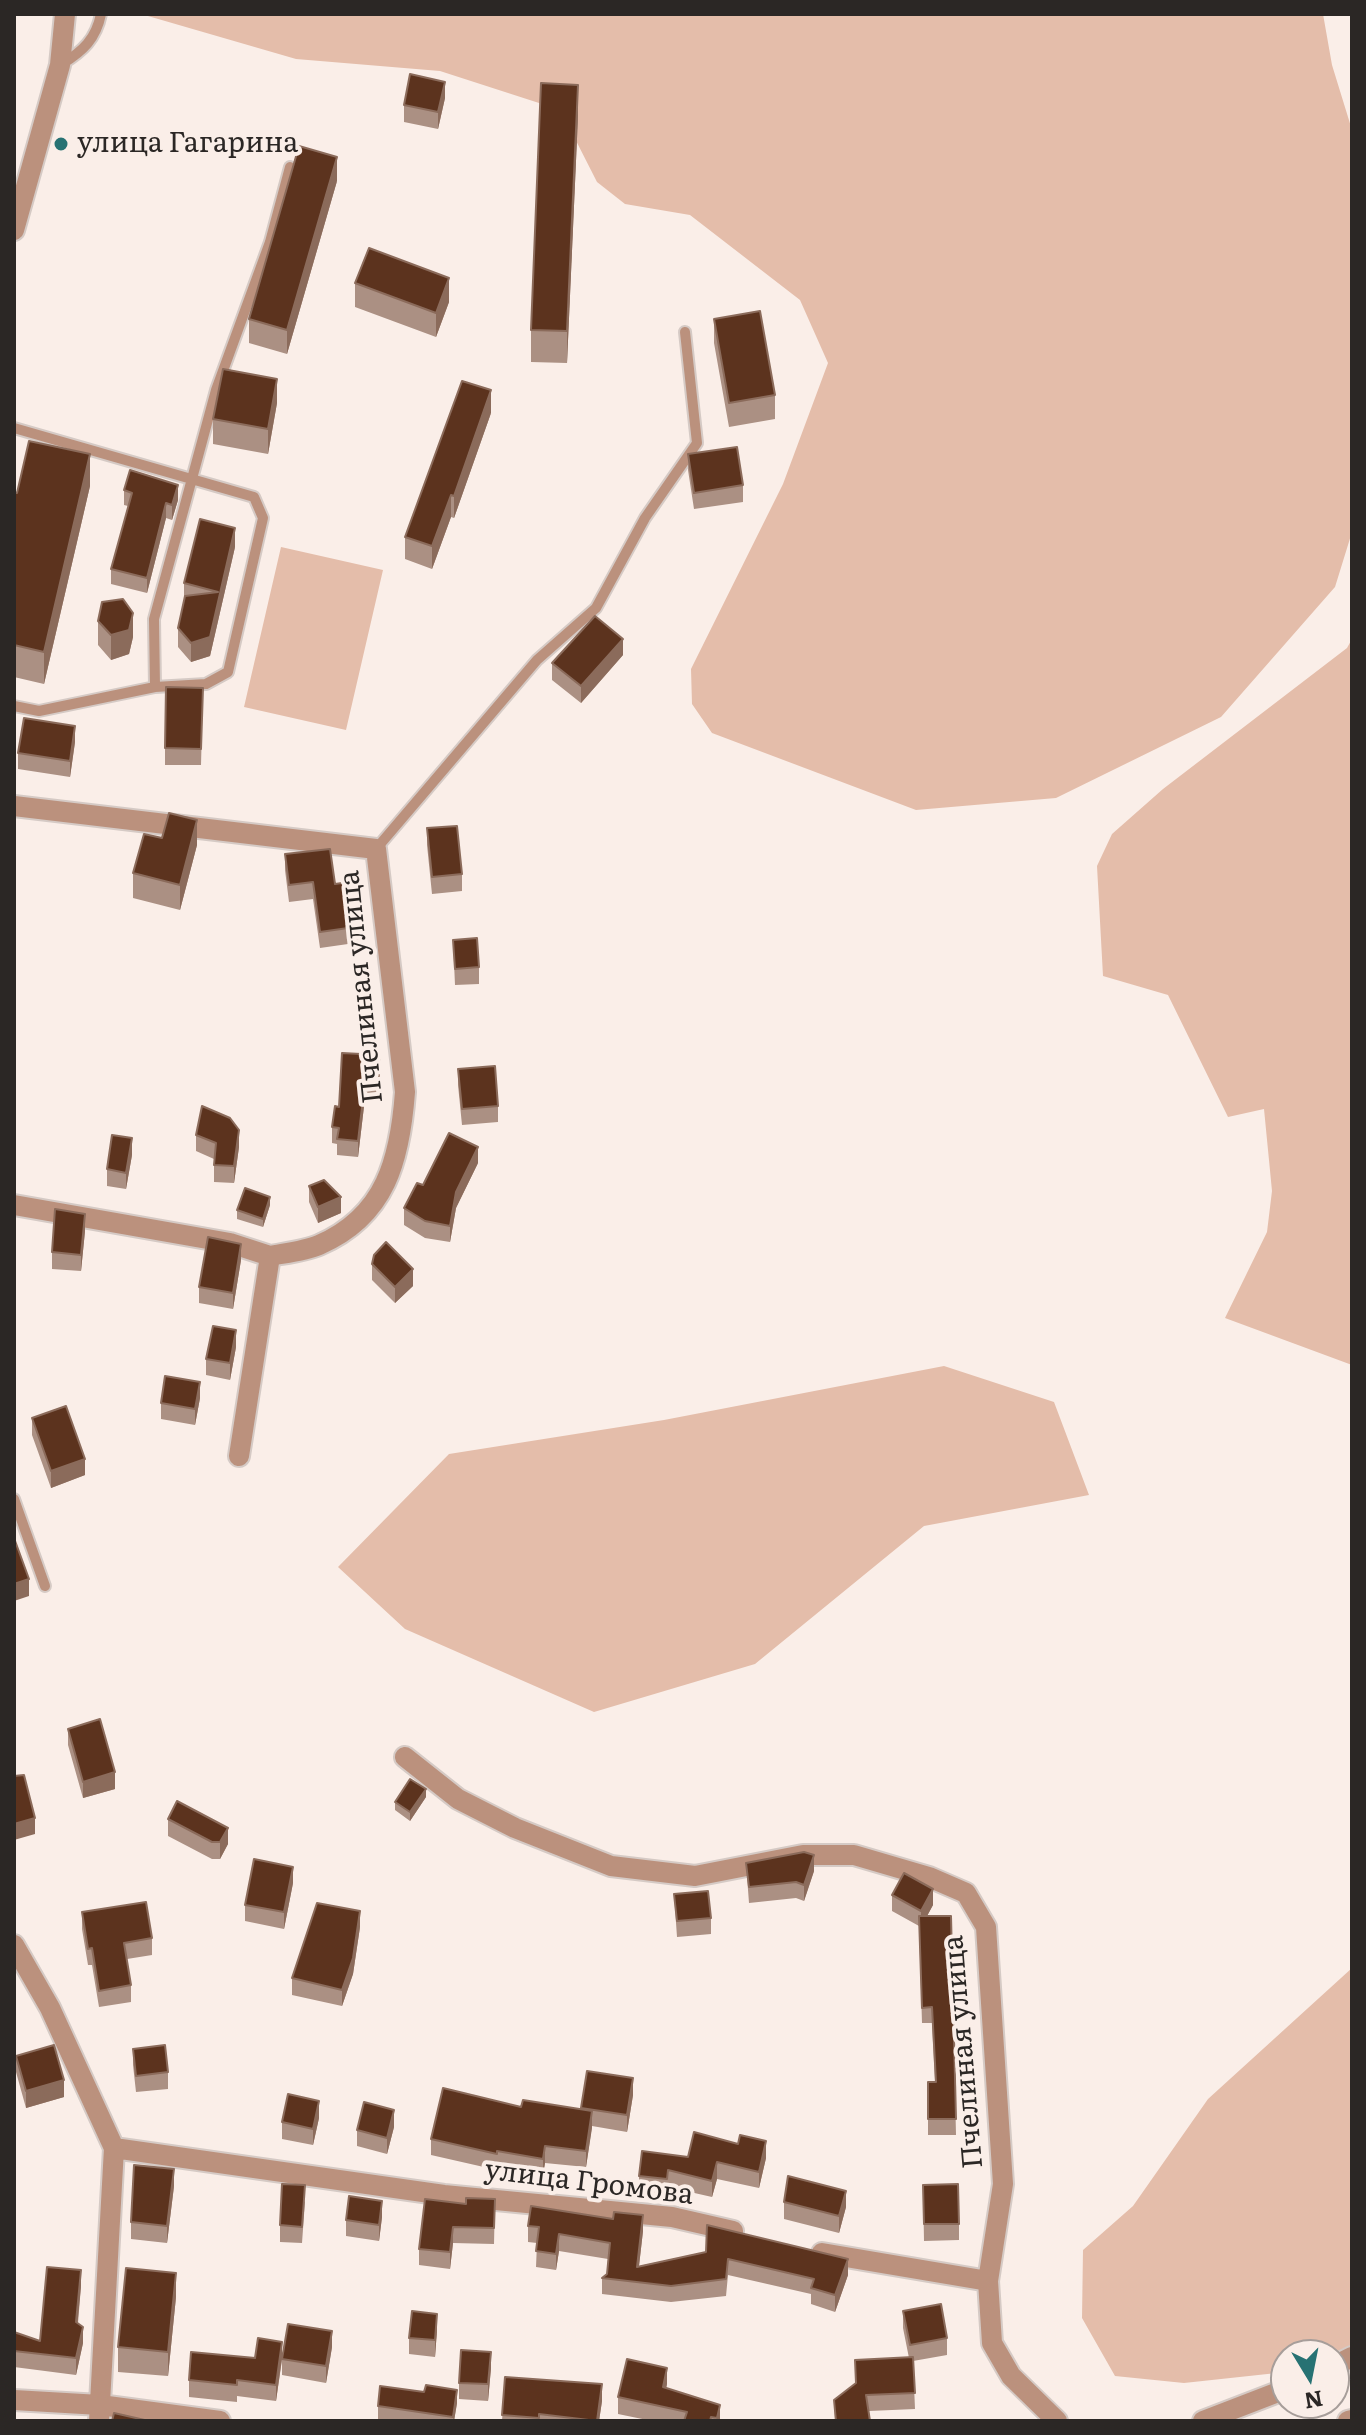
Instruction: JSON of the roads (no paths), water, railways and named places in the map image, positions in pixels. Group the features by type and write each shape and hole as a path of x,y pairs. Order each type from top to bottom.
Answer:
{"street":[{"path":"14,230 60,65 65,14"},
{"name":"Пчелиная улица","path":"14,806 376,849 405,1092 402,1132 388,1184 357,1224 318,1246 270,1256"},
{"path":"14,1205 230,1243 270,1256 239,1456"},
{"name":"Пчелиная улица","path":"405,1757 458,1799 515,1828 611,1866 695,1876 803,1855 854,1855 929,1877 966,1893 986,1927 1003,2184 988,2281"},
{"path":"14,1945 50,2008 114,2148 99,2413"},
{"name":"улица Громова","path":"114,2148 444,2195 672,2217 757,2237"},
{"path":"800,2248 988,2281 992,2343 1011,2376 1049,2409 1057,2421"},
{"path":"1203,2421 1270,2395"},
{"path":"14,2400 99,2413 220,2421"}],"lane":[{"path":"60,65 83,51 98,29 101,14"},
{"path":"155,687 154,619 216,390 270,242 290,167"},
{"path":"376,849 537,660 596,608 645,518 697,443 685,332"},
{"path":"14,428 254,497 263,518 228,672 206,684 155,687 39,711 14,706"},
{"path":"14,1499 45,1586"}],"place":[{"name":"улица Гагарина","path":"61,144"}]}
